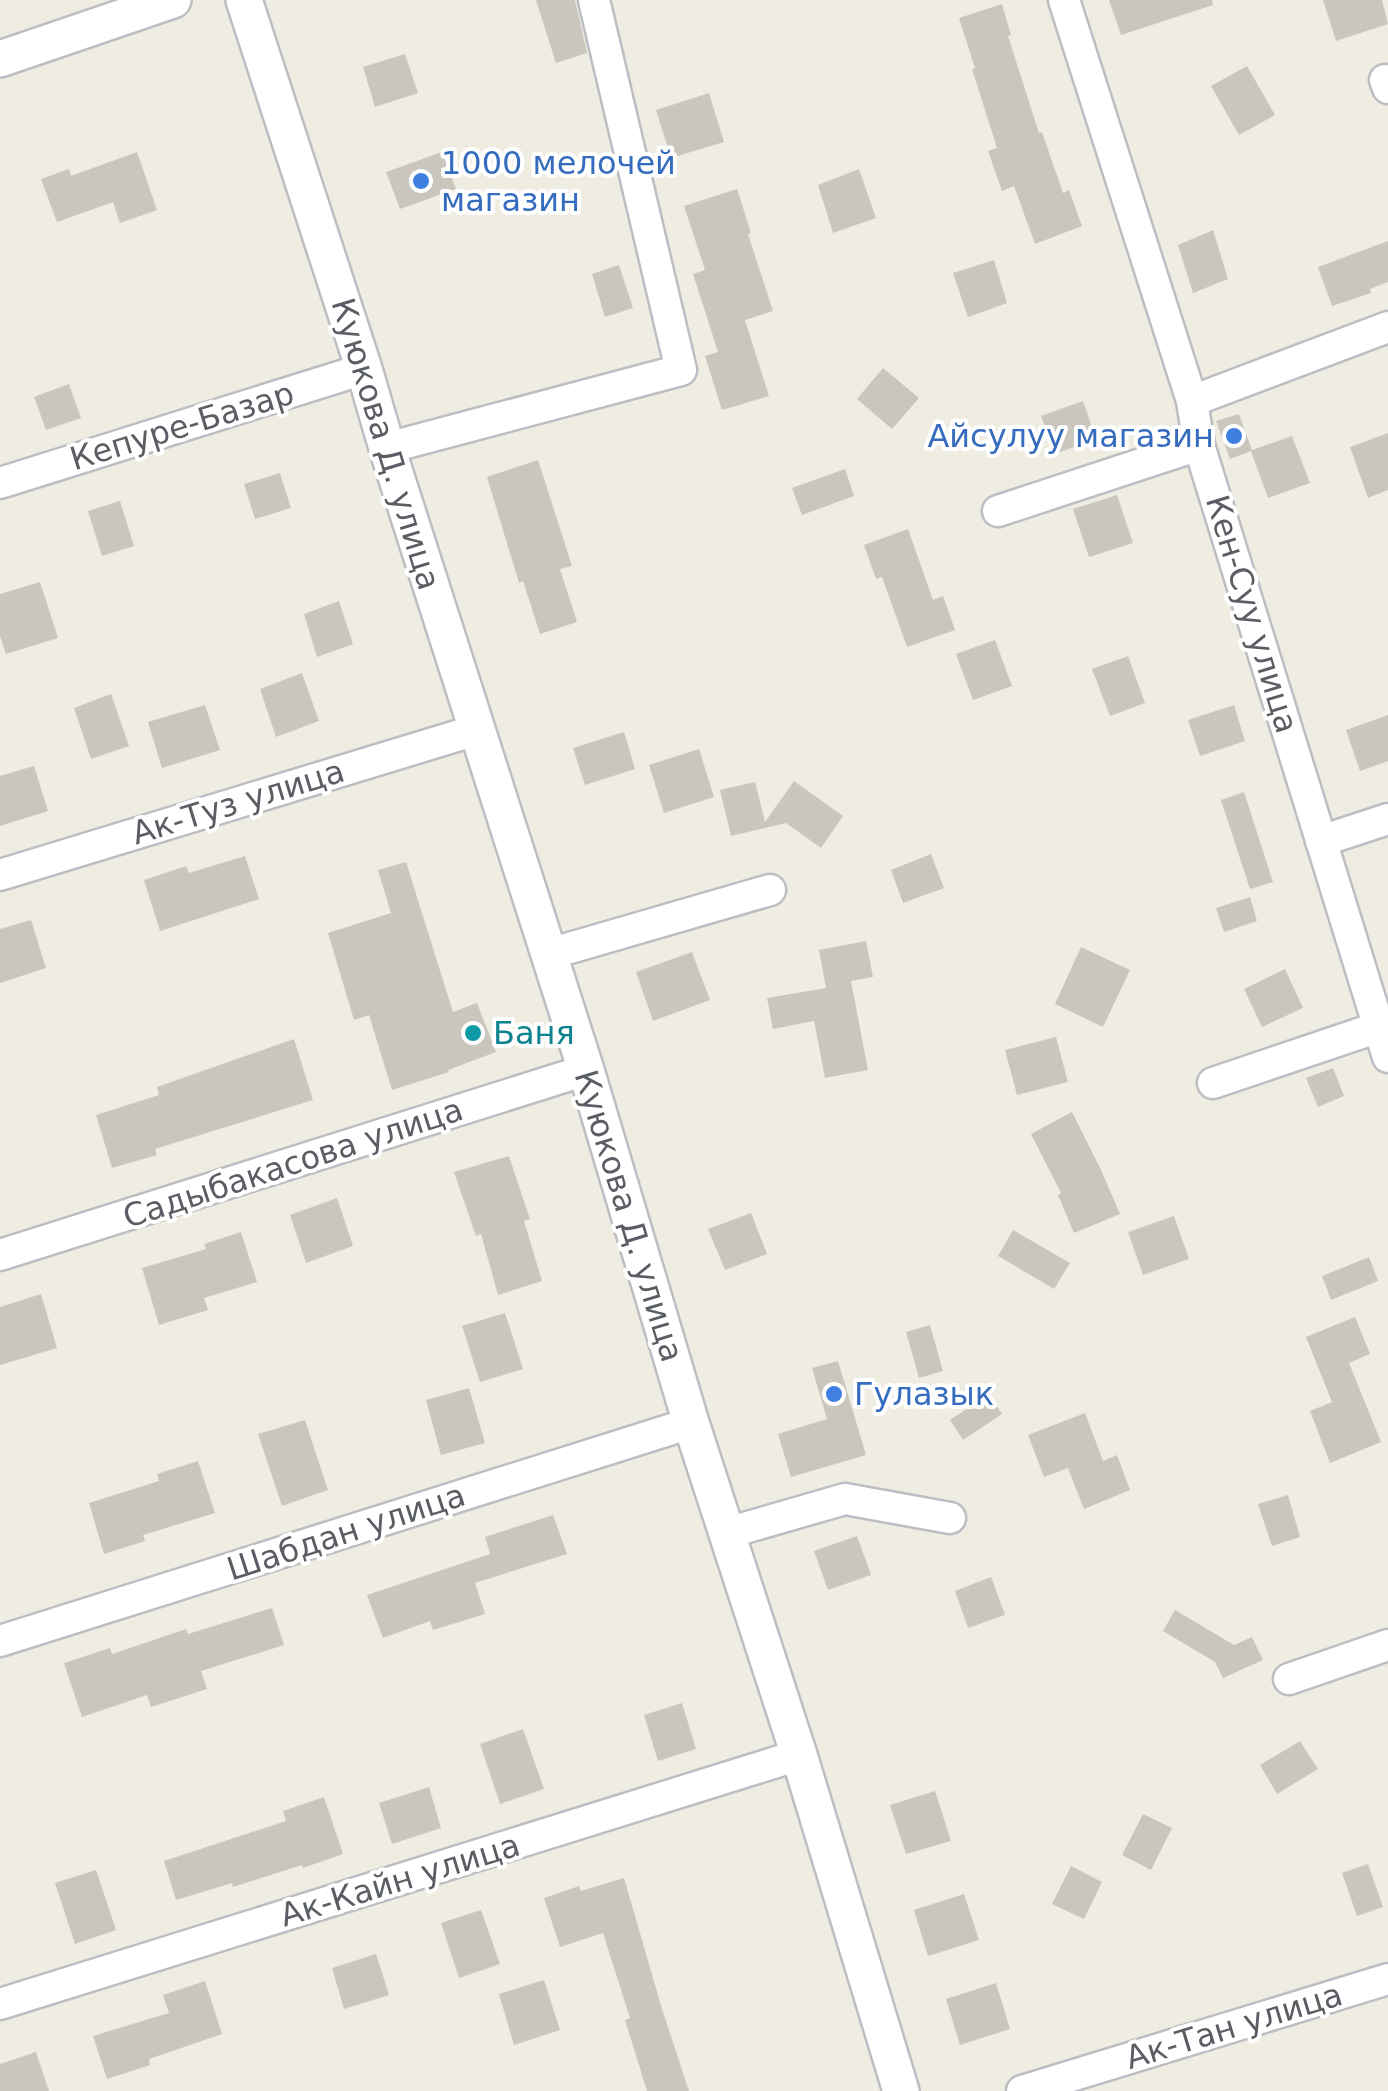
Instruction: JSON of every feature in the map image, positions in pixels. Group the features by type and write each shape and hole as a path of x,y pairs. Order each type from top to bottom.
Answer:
{"street":[{"path":"0,59 174,0"},
{"name":"Куюкова Д. улица","path":"244,0 586,1070 691,1423 799,1756 900,2091"},
{"path":"387,448 682,370 594,0"},
{"name":"Кен-Суу улица","path":"1064,0 1192,401 1200,445 1383,1042"},
{"path":"1192,401 1388,327"},
{"name":"Кепуре-Базар","path":"0,483 364,369"},
{"path":"998,511 1200,445"},
{"name":"Ак-Туз улица","path":"0,875 476,730"},
{"path":"1321,841 1388,819"},
{"path":"549,954 770,890"},
{"path":"1212,1084 1383,1042"},
{"name":"Садыбакасова улица","path":"0,1255 586,1070"},
{"name":"Шабдан улица","path":"0,1641 691,1423"},
{"path":"727,1533 844,1499 950,1518"},
{"path":"1289,1678 1388,1645"},
{"name":"Ак-Кайн улица","path":"0,2004 799,1756"},
{"name":"Ак-Тан улица","path":"1022,2091 1388,1978"}],"building":[{"path":"536,0 575,0 587,53 556,63"},
{"path":"1109,0 1212,0 1213,5 1121,35"},
{"path":"1323,0 1382,0 1388,24 1336,41"},
{"path":"1002,4 1011,35 1008,36 1039,133 1042,132 1063,193 1069,190 1082,226 1035,244 1014,186 1002,191 988,151 997,148 959,18"},
{"path":"405,54 418,93 375,107 363,67"},
{"path":"1247,66 1275,115 1239,135 1211,86"},
{"path":"709,93 724,142 671,158 656,110"},
{"path":"137,152 157,210 120,223 113,202 57,222 41,179 69,169 71,176"},
{"name":"1000 мелочей магазин","path":"442,152 456,189 400,209 386,172"},
{"path":"859,169 876,218 833,233 818,185"},
{"path":"737,189 773,311 745,320 769,396 722,410 705,356 718,352 693,274 705,270 684,206"},
{"path":"1213,230 1228,279 1193,293 1178,245"},
{"path":"1388,241 1388,282 1370,289 1371,293 1332,306 1318,267"},
{"path":"994,260 1007,303 968,317 953,273"},
{"path":"619,265 633,308 605,317 592,274"},
{"path":"883,368 919,398 892,429 857,399"},
{"path":"69,384 81,418 46,430 34,397"},
{"path":"1083,401 1096,439 1055,454 1041,416"},
{"path":"1239,414 1252,450 1292,436 1310,483 1268,498 1251,451 1230,459 1216,421"},
{"path":"1388,433 1388,490 1368,498 1350,447"},
{"path":"538,460 572,566 560,569 577,622 540,634 523,581 519,583 487,477"},
{"path":"845,469 854,496 802,515 792,488"},
{"path":"280,473 291,508 255,519 244,484"},
{"path":"1117,495 1133,543 1089,557 1073,509"},
{"path":"120,501 134,546 102,556 88,511"},
{"path":"908,529 933,600 943,596 955,630 907,647 882,577 876,579 864,545"},
{"path":"40,582 58,638 6,654 0,636 0,594"},
{"path":"339,601 353,644 317,657 304,614"},
{"path":"995,640 1012,686 973,700 956,654"},
{"path":"1128,656 1145,703 1110,716 1092,669"},
{"path":"302,673 319,721 276,737 260,689"},
{"path":"111,694 129,746 91,759 74,708"},
{"path":"205,705 220,750 162,768 148,722"},
{"path":"1234,705 1245,741 1200,756 1188,720"},
{"path":"1388,715 1388,761 1360,771 1346,730"},
{"path":"624,732 635,769 585,785 573,748"},
{"path":"699,749 714,797 664,813 649,765"},
{"path":"34,766 48,811 0,826 0,776"},
{"path":"794,781 843,816 821,848 786,823 731,836 720,790 755,782 765,822"},
{"path":"1244,792 1273,882 1250,889 1221,800"},
{"path":"931,854 944,888 903,903 891,870"},
{"path":"245,856 259,899 160,931 144,880 186,866 189,873"},
{"path":"406,862 453,1012 477,1003 496,1052 392,1090 369,1015 354,1020 328,933 391,913 378,870"},
{"path":"1250,897 1257,921 1224,932 1216,908"},
{"path":"31,920 46,968 0,983 0,929"},
{"path":"866,941 873,977 851,981 868,1070 825,1078 814,1021 773,1029 767,998 826,988 819,950"},
{"path":"1081,947 1130,970 1103,1027 1055,1004"},
{"path":"692,952 710,1000 653,1021 636,972"},
{"path":"1285,969 1303,1008 1262,1027 1244,989"},
{"path":"1056,1037 1068,1082 1017,1095 1005,1050"},
{"path":"294,1039 313,1100 155,1149 157,1155 112,1168 96,1115 159,1095 157,1087"},
{"path":"1333,1068 1344,1096 1318,1107 1306,1078"},
{"path":"1072,1112 1120,1214 1074,1233 1058,1195 1061,1193 1031,1134"},
{"path":"509,1156 530,1219 524,1221 542,1281 498,1295 481,1234 476,1236 454,1172"},
{"path":"337,1198 353,1246 306,1263 290,1215"},
{"path":"751,1213 767,1254 725,1270 708,1229"},
{"path":"1174,1216 1189,1259 1143,1275 1128,1232"},
{"path":"1013,1230 1070,1263 1054,1289 998,1256"},
{"path":"241,1232 257,1282 204,1298 208,1310 159,1325 142,1268 206,1249 204,1244"},
{"path":"1369,1257 1378,1281 1331,1300 1322,1276"},
{"path":"41,1294 57,1348 0,1365 0,1307"},
{"path":"505,1313 523,1369 480,1382 462,1326"},
{"path":"1355,1317 1370,1354 1349,1363 1381,1442 1330,1463 1310,1411 1332,1402 1306,1337"},
{"path":"930,1325 943,1371 919,1378 906,1332"},
{"name":"Гулазык","path":"838,1361 866,1455 791,1477 778,1434 827,1419 812,1368"},
{"path":"469,1388 485,1443 441,1455 426,1400"},
{"path":"989,1394 1002,1414 963,1440 950,1420"},
{"path":"1085,1413 1103,1461 1117,1455 1130,1490 1084,1509 1068,1468 1044,1477 1028,1435"},
{"path":"305,1420 328,1490 282,1506 258,1434"},
{"path":"198,1461 215,1513 143,1535 145,1541 104,1554 89,1503 159,1481 157,1474"},
{"path":"1288,1495 1300,1537 1272,1546 1258,1504"},
{"path":"553,1515 567,1554 475,1583 485,1614 433,1630 430,1621 383,1638 367,1595 490,1554 485,1537"},
{"path":"857,1536 871,1575 828,1590 814,1551"},
{"path":"991,1577 1005,1615 968,1628 955,1591"},
{"path":"272,1608 284,1645 201,1671 207,1689 151,1707 147,1695 82,1717 64,1663 110,1648 112,1654 186,1629 188,1634"},
{"path":"1175,1610 1234,1645 1252,1637 1263,1660 1223,1678 1215,1662 1163,1631"},
{"path":"682,1703 696,1749 658,1761 644,1715"},
{"path":"523,1729 544,1789 500,1804 480,1744"},
{"path":"1300,1741 1318,1769 1277,1794 1260,1765"},
{"path":"429,1787 441,1828 392,1844 379,1803"},
{"path":"935,1791 951,1841 906,1854 890,1805"},
{"path":"324,1797 343,1854 176,1900 164,1861 286,1821 283,1811"},
{"path":"1143,1814 1172,1828 1151,1870 1122,1855"},
{"path":"1368,1864 1383,1907 1357,1916 1342,1873"},
{"path":"1071,1866 1102,1882 1084,1919 1052,1904"},
{"path":"96,1870 116,1930 75,1944 55,1883"},
{"path":"624,1878 689,2091 647,2091 625,2020 630,2018 603,1933 560,1947 544,1898 579,1886 581,1891"},
{"path":"964,1894 979,1940 928,1956 914,1910"},
{"path":"481,1910 500,1964 459,1978 441,1923"},
{"path":"376,1954 389,1995 344,2009 332,1968"},
{"path":"544,1980 560,2030 514,2045 499,1994"},
{"path":"205,1981 222,2034 149,2059 150,2065 107,2079 93,2036 169,2013 163,1995"},
{"path":"996,1983 1010,2029 960,2045 946,1999"},
{"path":"36,2052 49,2091 0,2091 0,2064"}],"place":[{"name":"1000 мелочей магазин","path":"421,181"},
{"name":"Айсулуу магазин","path":"1234,436"},
{"name":"Баня","path":"473,1033"},
{"name":"Гулазык","path":"834,1394"}]}
